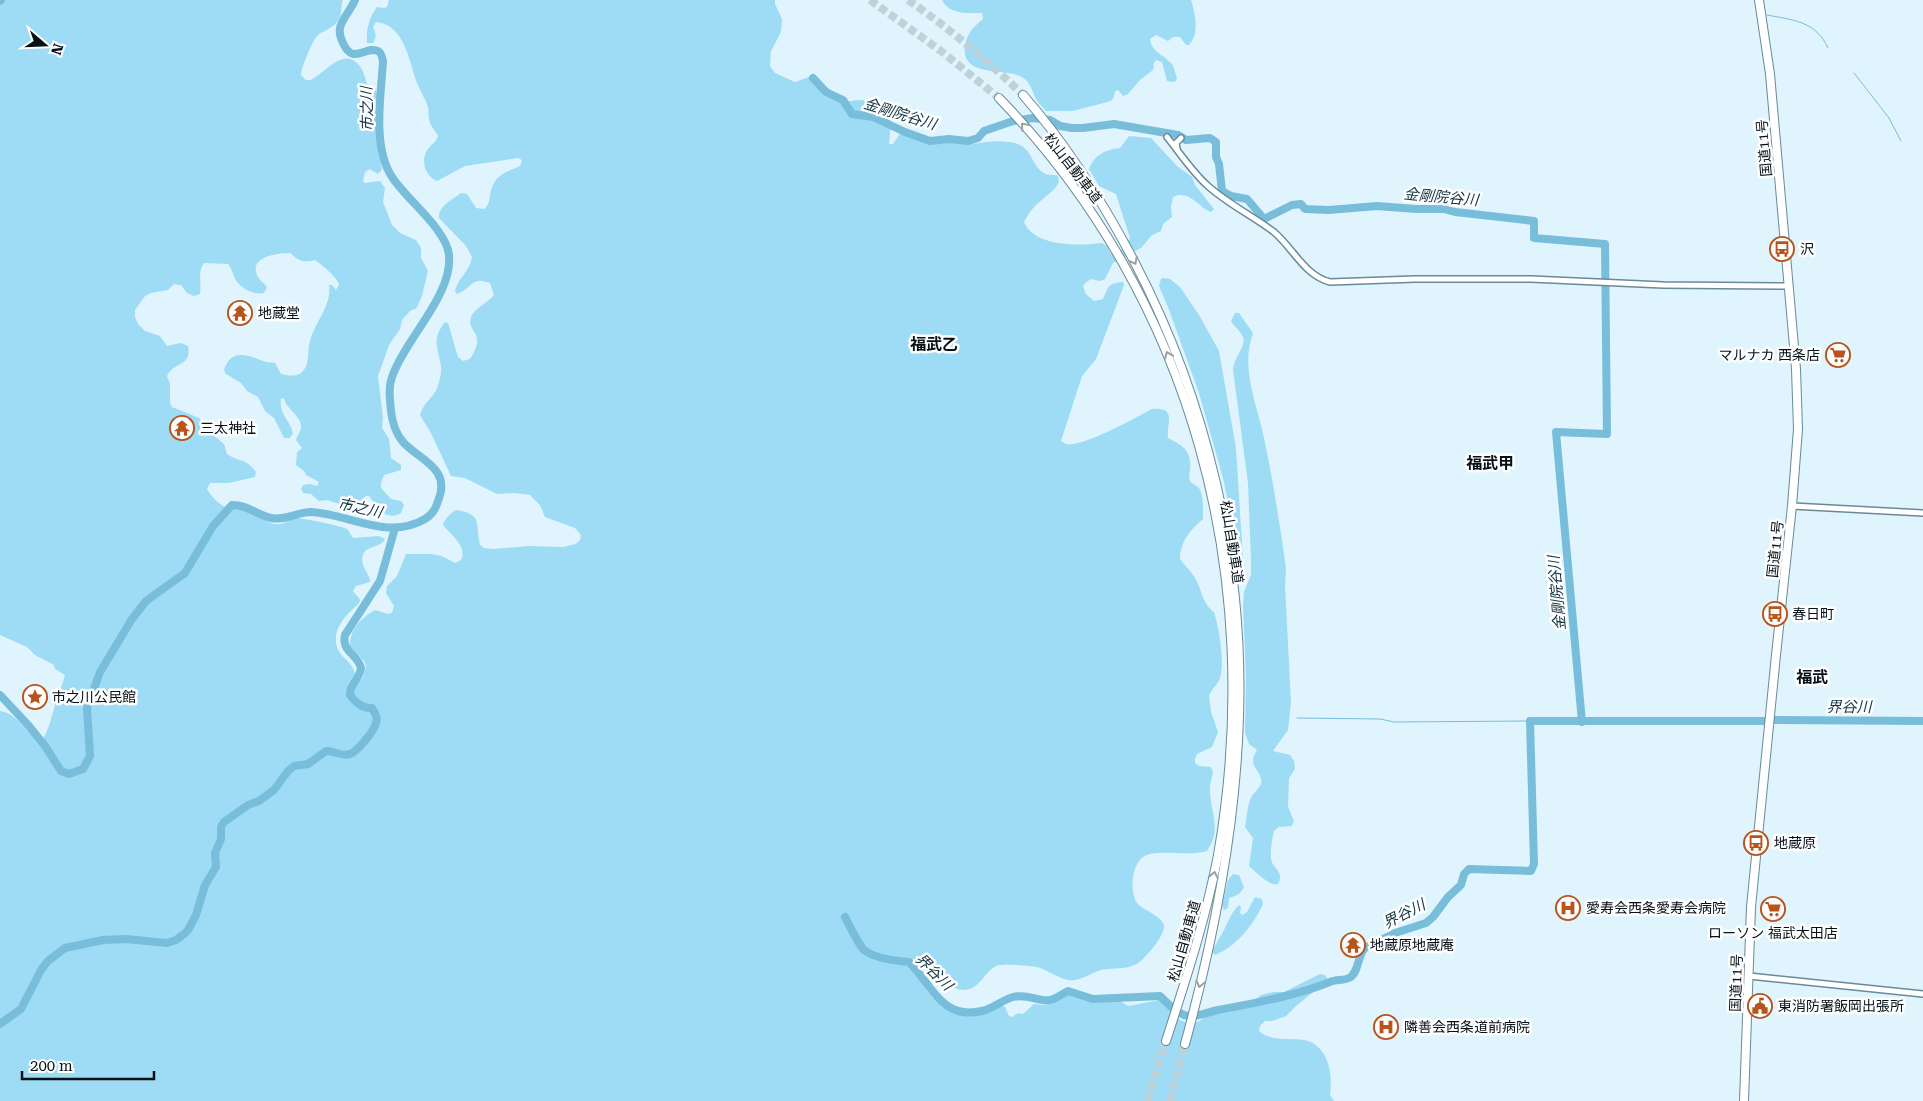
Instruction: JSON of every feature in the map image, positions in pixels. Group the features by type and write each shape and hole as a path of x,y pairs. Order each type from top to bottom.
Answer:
{"highway":[{"name":"国道11号","path":"1744,1101 1753,889 1792,506 1798,429 1798,387 1770,74 1759,0"},
{"name":"松山自動車道","path":"1025,98 1091,186 1145,282 1172,344 1202,430 1221,506 1234,595 1240,695 1238,741 1230,826 1211,937 1185,1044"},
{"name":"松山自動車道","path":"1002,101 1066,176 1115,248 1153,319 1186,401 1202,455 1217,522 1231,629 1232,709 1226,794 1213,880 1193,956 1166,1041"}],"street":[{"path":"1166,136 1208,186 1273,232 1311,272 1324,281 1531,279 1663,285 1788,286"},
{"path":"1177,150 1176,143 1181,138"},
{"path":"1792,506 1923,513"},
{"path":"1749,976 1923,994"}],"shaded area":[{"path":"0,0 343,0 339,19 332,27 318,35 310,48 301,75 306,80 311,80 336,62 349,59 355,61 361,68 369,87 376,90 378,96 376,128 382,170 378,174 370,169 365,172 363,181 365,183 380,181 385,188 383,202 392,225 400,233 416,240 421,248 421,258 428,271 422,296 416,309 411,310 402,320 400,329 389,345 378,376 383,418 382,428 389,439 391,458 401,465 401,470 384,475 381,488 391,499 401,501 404,505 401,513 391,516 382,512 369,496 366,496 352,508 327,500 319,501 311,494 303,493 301,489 303,485 317,486 319,482 306,475 296,465 297,452 302,448 296,440 301,427 299,419 284,399 281,398 283,413 293,433 290,438 284,438 274,418 265,411 258,397 247,391 241,383 226,374 224,370 231,358 245,355 275,363 281,374 290,376 303,371 308,361 312,334 328,300 329,285 332,285 336,290 339,285 333,275 315,260 301,261 290,253 273,255 261,260 257,264 256,269 257,275 267,287 264,293 246,290 240,286 228,264 204,263 200,274 200,294 194,296 187,293 181,285 174,284 168,290 145,296 135,310 135,317 138,324 145,331 160,336 167,346 181,343 188,346 189,353 185,361 170,371 167,376 170,384 170,403 172,407 199,418 212,434 224,444 227,454 245,462 256,472 255,477 229,483 210,483 207,489 218,502 228,508 242,506 275,524 282,524 294,518 303,519 344,528 348,530 353,538 379,536 385,539 380,544 367,550 363,555 362,563 370,582 356,586 353,591 360,601 344,618 336,636 336,643 340,653 350,664 355,674 348,684 349,688 353,690 363,677 366,666 364,661 350,647 352,635 357,625 375,610 388,614 392,613 394,606 386,593 387,586 397,576 406,554 442,556 455,563 461,560 463,555 460,546 443,525 448,516 456,510 474,517 480,545 484,548 563,547 576,544 580,540 581,535 575,528 545,517 540,505 530,495 515,493 497,494 465,478 451,476 431,433 420,415 424,406 437,389 440,378 441,368 437,339 441,328 445,322 448,323 458,357 463,361 470,359 477,343 477,338 470,323 472,314 494,295 490,283 483,281 475,282 457,294 455,291 472,257 466,246 439,218 439,214 446,204 461,193 467,194 476,208 484,209 488,204 491,189 497,179 504,173 520,166 522,160 518,158 465,166 437,181 429,176 424,158 438,136 431,126 428,107 400,37 386,25 376,22 373,27 376,35 374,41 373,43 367,43 369,24 377,7 387,7 389,0 775,0 782,19 781,32 771,51 770,66 775,73 795,82 809,77 816,81 823,93 839,100 871,101 892,108 889,144 893,144 903,129 910,130 917,138 928,142 953,141 970,144 1003,141 1022,146 1027,150 1039,169 1046,174 1058,176 1059,182 1028,215 1024,222 1029,230 1037,236 1058,243 1082,245 1102,243 1107,246 1111,254 1122,249 1130,238 1116,194 1099,186 1089,169 1097,156 1120,148 1129,136 1151,138 1177,166 1192,177 1195,185 1214,209 1211,212 1206,210 1184,195 1173,197 1172,217 1163,224 1161,231 1152,235 1141,248 1113,263 1105,279 1100,281 1091,279 1085,283 1083,287 1086,294 1094,301 1103,299 1111,285 1123,282 1124,285 1096,359 1082,376 1061,441 1069,444 1090,439 1152,409 1160,409 1168,413 1168,438 1182,446 1190,458 1189,480 1201,491 1203,519 1184,542 1180,559 1193,575 1206,604 1214,612 1222,654 1220,678 1209,695 1211,712 1218,732 1212,747 1197,754 1195,759 1195,763 1199,766 1211,767 1213,772 1210,790 1215,829 1214,836 1207,851 1200,853 1148,854 1136,866 1132,885 1137,903 1161,920 1164,927 1152,948 1139,963 1123,968 1101,970 1081,979 1072,980 1063,979 1034,966 999,965 992,969 974,987 963,990 945,981 929,960 924,957 919,961 920,978 928,992 940,1004 954,1012 968,1015 981,1013 1001,1005 1005,1007 1009,1016 1012,1017 1018,1013 1023,1014 1034,1004 1044,1005 1052,1003 1067,995 1110,995 1128,1006 1160,1000 1180,1020 1198,1022 1208,1015 1247,1007 1261,995 1284,992 1320,974 1325,975 1327,978 1326,982 1286,1016 1272,1021 1265,1021 1260,1026 1259,1031 1269,1037 1304,1040 1319,1048 1328,1062 1331,1079 1330,1095 1334,1101 0,1101 0,711 12,716 42,740 48,728 65,675 55,669 54,665 35,655 27,647 0,635"},
{"path":"942,0 1191,0 1196,29 1189,45 1186,45 1180,37 1173,37 1168,41 1156,35 1150,39 1155,50 1172,64 1177,78 1175,82 1167,81 1162,62 1156,60 1153,70 1140,80 1128,94 1123,96 1118,90 1115,91 1111,101 1073,111 1046,111 1037,100 1029,84 1022,77 1015,74 986,70 970,63 965,56 965,46 971,31 983,19 982,13 954,11 945,5"},
{"path":"1163,278 1170,279 1180,287 1199,315 1219,351 1236,448 1243,560 1240,563 1223,478 1199,393 1159,286"},
{"path":"1235,313 1239,313 1253,333 1249,346 1249,373 1264,438 1286,568 1285,586 1291,702 1288,730 1273,751 1290,755 1294,761 1295,769 1289,778 1288,807 1294,821 1292,826 1279,827 1274,831 1271,859 1280,876 1278,884 1271,883 1249,866 1253,838 1245,827 1250,799 1261,782 1260,775 1253,763 1257,750 1249,744 1245,733 1246,676 1243,606 1244,592 1251,575 1251,560 1248,483 1233,370 1244,341 1242,335 1231,321"},
{"path":"1233,874 1239,875 1244,887 1240,893 1229,898 1228,908 1224,910 1222,906 1228,880"},
{"path":"1255,897 1262,899 1263,904 1255,919 1237,941 1215,955 1212,952 1233,912 1239,905 1242,915 1247,912"}],"waterway":[{"name":"市之川","path":"0,695 29,726 61,771 69,774 83,769 90,756 87,708 100,672 132,619 146,601 185,573 213,526 232,505 238,505 276,519 311,512 383,527 411,525 425,519 435,509 441,490 441,480 432,466 403,442 398,435 392,415 390,389 398,362 427,317 444,286 449,255 447,245 441,235 398,186 386,165 382,151 379,120 382,56 378,51 373,50 355,54 351,53 347,50 340,34 341,24 355,0"},
{"path":"1767,15 1803,23 1817,32 1828,48"},
{"path":"1854,73 1889,118 1901,141"},
{"name":"金剛院谷川","path":"813,78 826,92 843,100 852,114 873,117 930,141 949,139 968,141 978,138 984,131 1013,121 1033,118 1050,120 1060,126 1072,128 1114,124 1178,135 1186,140 1210,138 1216,142 1216,157 1219,164 1222,191 1231,196 1247,199 1264,219 1292,205 1301,204 1305,209 1329,210 1377,206 1444,209 1455,212 1534,221 1534,238 1605,244 1607,434 1556,432 1582,722"},
{"path":"0,1024 21,1009 41,970 48,961 65,948 103,940 126,939 167,943 176,940 184,934 196,915 205,885 216,867 215,853 221,839 221,827 224,822 274,790 294,766 308,764 326,751 344,755 350,754 365,740 375,727 377,721 372,708 359,704 350,695 351,688 361,668 344,641 345,635 380,581 395,528"},
{"path":"1297,718 1380,719 1394,722 1530,721"},
{"name":"界谷川","path":"1775,720 1923,721"},
{"name":"界谷川","path":"845,917 863,949 878,957 909,962 938,998 956,1011 968,1013 982,1011 1009,998 1018,996 1050,1000 1068,991 1093,999 1160,996 1173,1008 1188,1016 1260,1002 1317,987 1332,981 1349,978 1355,972 1362,951 1365,948 1395,933 1426,923 1461,885 1464,874 1469,869 1531,871 1534,864 1530,721 1763,721"}],"tunnel":[{"path":"870,0 941,51 999,98"},
{"path":"908,0 968,45 1023,95"},
{"path":"1147,1101 1166,1041"},
{"path":"1170,1101 1185,1044"}],"place":[{"name":"沢","path":"1782,249"},
{"name":"地蔵堂","path":"240,313"},
{"name":"マルナカ 西条店","path":"1838,355"},
{"name":"三太神社","path":"182,428"},
{"name":"春日町","path":"1775,614"},
{"name":"市之川公民館","path":"35,697"},
{"name":"地蔵原","path":"1756,843"},
{"name":"愛寿会西条愛寿会病院","path":"1568,908"},
{"name":"ローソン 福武太田店","path":"1773,909"},
{"name":"地蔵原地蔵庵","path":"1353,945"},
{"name":"東消防署飯岡出張所","path":"1760,1006"},
{"name":"隣善会西条道前病院","path":"1386,1027"}],"district":[{"name":"福武乙","path":"934,344"},
{"name":"福武甲","path":"1490,463"},
{"name":"福武","path":"1812,677"}]}
